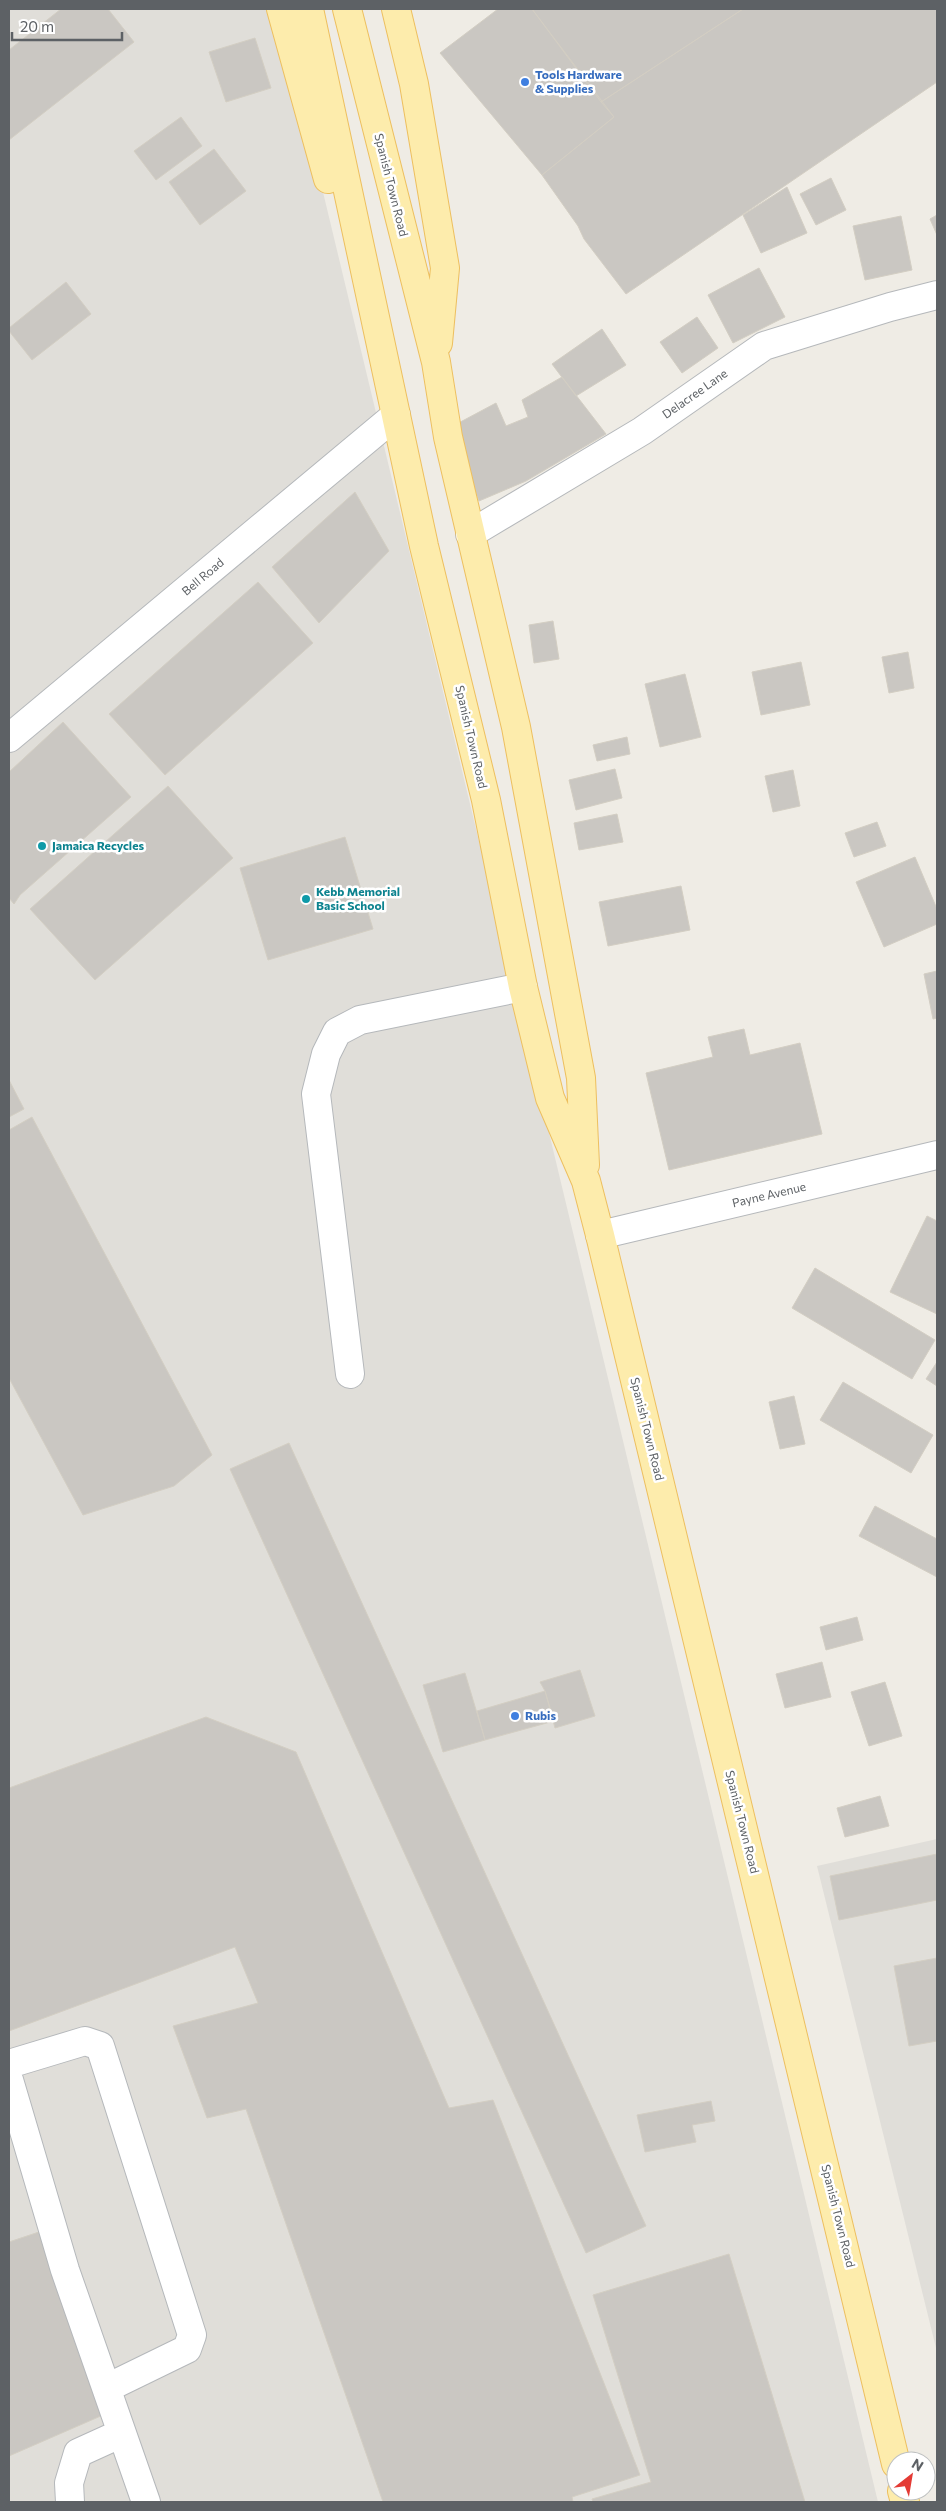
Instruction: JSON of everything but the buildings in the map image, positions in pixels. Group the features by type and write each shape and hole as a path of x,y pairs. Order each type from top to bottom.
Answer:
{"main road":[{"name":"Spanish Town Road","path":"281,9 329,182 369,288"},
{"name":"Spanish Town Road","path":"309,9 424,546 486,800 523,988 550,1098 586,1181 600,1235 893,2451"},
{"name":"Spanish Town Road","path":"346,9 436,362 448,437 516,727 581,1078 586,1181"},
{"name":"Spanish Town Road","path":"396,9 414,84 445,268 436,362"}],"street":[{"name":"Delacree Lane","path":"470,534 642,431 764,346 890,307 937,295"},
{"name":"Bell Road","path":"9,738 396,415"},
{"path":"350,1374 316,1094 326,1054 337,1032 360,1020 523,988"},
{"name":"Payne Avenue","path":"600,1235 937,1155"},
{"path":"9,2064 85,2041 100,2046 192,2335 186,2349 107,2388"},
{"path":"9,2080 65,2270 146,2502"},
{"path":"70,2502 69,2482 78,2454 122,2433"}],"shaded area":[{"path":"9,9 279,9 878,2502 9,2502"},
{"path":"937,1839 937,2352 817,1866"}],"place":[{"name":"Tools Hardware & Supplies","path":"525,82"},
{"name":"Jamaica Recycles","path":"42,846"},
{"name":"Kebb Memorial Basic School","path":"306,899"},
{"name":"Rubis","path":"515,1716"}]}
